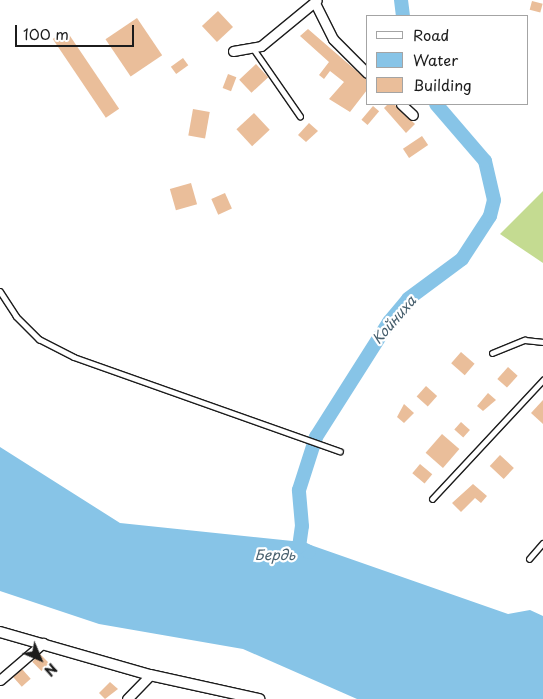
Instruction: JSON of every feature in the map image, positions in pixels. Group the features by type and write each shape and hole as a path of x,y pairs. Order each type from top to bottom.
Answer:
{"street":[{"path":"233,50 253,48 284,30 316,1 333,39 366,71"},
{"path":"402,105 414,115"},
{"path":"0,632 44,643 150,675 259,699"},
{"path":"0,680 44,643"},
{"path":"127,699 150,675"}],"lane":[{"path":"253,48 300,116"},
{"path":"0,291 16,316 39,339 74,357 340,451"},
{"path":"492,353 525,340 543,342"},
{"path":"432,499 543,380"},
{"path":"529,560 543,543"}],"green space":[{"path":"543,191 543,263 500,234"}],"water":[{"name":"Бердь","path":"0,447 120,523 302,542 508,614 530,610 543,616 543,699 357,699 243,649 99,624 0,591"}],"building":[{"path":"532,1 543,4 540,13 530,10"},
{"path":"218,11 233,27 217,42 202,26"},
{"path":"137,18 162,55 131,77 105,39"},
{"path":"308,29 366,79 366,91 350,112 329,99 344,82 330,71 324,79 319,75 329,62 300,36"},
{"path":"66,30 119,109 106,118 53,39"},
{"path":"183,58 188,65 176,74 171,67"},
{"path":"256,64 268,77 251,93 239,80"},
{"path":"228,74 236,77 231,91 223,88"},
{"path":"387,105 395,105 415,124 406,133 384,108"},
{"path":"373,106 379,111 368,125 361,120"},
{"path":"193,109 210,112 205,139 188,136"},
{"path":"254,113 270,130 252,146 236,129"},
{"path":"309,123 318,131 306,142 298,135"},
{"path":"422,136 428,145 409,158 403,149"},
{"path":"191,183 197,204 176,210 170,189"},
{"path":"225,193 232,209 218,215 211,199"},
{"path":"461,352 475,364 465,375 451,363"},
{"path":"508,367 518,376 507,388 497,379"},
{"path":"426,386 437,396 428,406 417,396"},
{"path":"488,393 496,400 483,411 477,406"},
{"path":"543,400 543,424 531,413"},
{"path":"404,404 414,413 404,423 397,417"},
{"path":"461,422 470,430 463,437 454,429"},
{"path":"442,434 459,449 443,468 426,453"},
{"path":"500,455 514,468 504,479 490,466"},
{"path":"420,464 432,474 425,483 412,473"},
{"path":"473,484 487,496 481,503 475,498 461,512 452,503"},
{"path":"40,654 49,663 41,671 32,662"},
{"path":"22,669 31,679 22,687 13,677"},
{"path":"110,682 118,689 105,699 99,693"}],"waterway":[{"name":"Койниха","path":"401,0 403,15"},
{"name":"Койниха","path":"309,552 299,547 302,526 299,490 316,437 389,322 408,299 462,259 490,216 494,200 485,161 437,105"}]}
